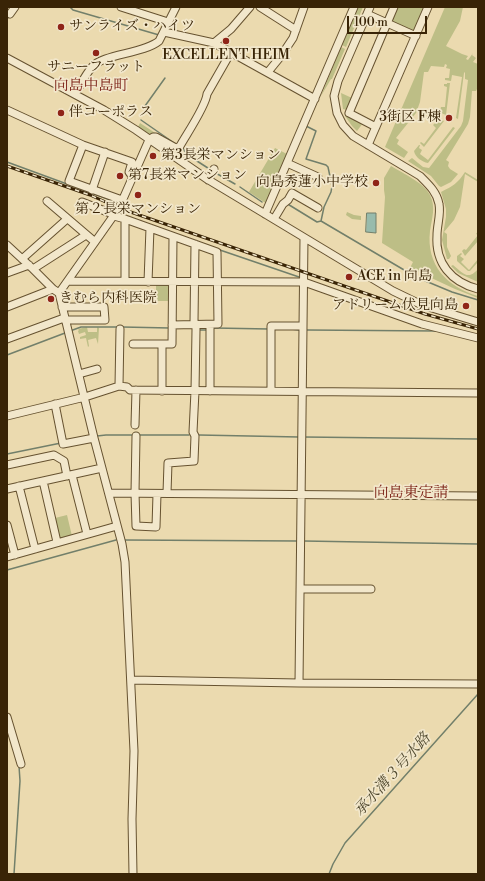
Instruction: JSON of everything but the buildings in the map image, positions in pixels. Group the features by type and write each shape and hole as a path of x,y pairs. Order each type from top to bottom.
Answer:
{"street":[{"path":"10,14 15,7"},
{"path":"121,7 137,9 168,22"},
{"path":"75,94 92,66 155,43 164,32 176,7"},
{"path":"214,43 231,29 250,7"},
{"path":"260,7 296,30"},
{"path":"268,72 293,38 304,7"},
{"path":"265,214 354,7"},
{"path":"376,127 348,113 394,7"},
{"path":"368,145 428,7"},
{"path":"416,36 387,23 368,10 338,81 334,102 337,113 343,125 353,136 420,176 435,192 439,204 440,216 437,233 437,248 440,257 448,272 454,278 462,283 478,289"},
{"path":"164,32 214,43 315,99"},
{"path":"7,307 56,291 69,281 114,216 132,176 140,164 149,140 156,137 174,147 177,148 180,146 230,52"},
{"path":"7,58 104,110 208,180 407,298 439,311 478,322"},
{"path":"7,110 83,145 132,162 129,172 132,176"},
{"path":"83,145 69,181 122,200"},
{"path":"92,190 105,152"},
{"path":"287,163 318,177"},
{"path":"208,180 213,170"},
{"path":"274,220 283,204 288,200 292,193 318,208"},
{"path":"47,201 95,242"},
{"path":"82,202 114,216 217,252 218,324 172,325"},
{"path":"22,258 67,219"},
{"path":"125,219 125,281"},
{"path":"148,282 150,228"},
{"path":"7,274 31,267 86,235"},
{"path":"133,344 172,344 173,236"},
{"path":"299,683 304,238"},
{"path":"167,493 168,463 194,461 195,436 193,432 196,325 194,322 196,282 195,244"},
{"path":"7,245 56,291 62,307 125,562 134,751 132,819 133,874"},
{"path":"69,281 304,282 422,324 478,338"},
{"path":"7,339 65,319 105,320 104,307 62,307"},
{"path":"85,307 85,320"},
{"path":"210,325 210,391"},
{"path":"271,391 271,326 302,326"},
{"path":"119,386 120,329"},
{"path":"162,344 162,391"},
{"path":"79,374 97,369"},
{"path":"7,416 85,397 119,386 127,387 130,390 162,391 478,393"},
{"path":"135,425 136,390"},
{"path":"55,404 63,444 94,438"},
{"path":"136,436 136,526 156,527 157,494"},
{"path":"7,465 54,455 64,461 70,475 87,534"},
{"path":"7,489 102,468"},
{"path":"43,481 57,542"},
{"path":"19,486 35,549"},
{"path":"109,493 478,496"},
{"path":"7,525 15,554"},
{"path":"7,557 117,526"},
{"path":"300,589 371,589"},
{"path":"131,680 478,684"},
{"path":"7,717 21,764"}],"green space":[{"path":"358,7 363,7 346,47 342,45"},
{"path":"396,7 420,7 425,9 416,29 411,31 392,22 391,18"},
{"path":"445,7 463,7 460,21 446,46 468,56 466,59 468,60 473,53 472,55 476,58 473,62 478,64 478,89 476,91 472,91 468,124 446,160 449,162 448,166 450,169 458,174 451,182 441,187 431,176 408,161 412,158 423,167 429,168 461,126 463,121 468,80 465,79 465,72 458,119 456,118 462,77 452,75 451,81 445,80 445,78 449,78 450,69 446,68 447,65 445,64 444,67 431,66 428,72 424,72 420,102 416,113 396,138 399,140 397,144 408,152 404,158 385,147"},
{"path":"341,47 345,49 332,79 321,96"},
{"path":"450,83 446,115 440,111 441,107 445,107 447,87 444,86 444,84"},
{"path":"341,93 352,98 347,110 343,109"},
{"path":"347,114 363,123 357,131 345,116"},
{"path":"439,119 444,121 424,147 420,143 421,142 424,144 436,128 433,125"},
{"path":"140,123 172,144 151,136 138,127"},
{"path":"453,127 455,128 428,163 417,157 414,151 420,145 419,148 422,150 420,154 428,160"},
{"path":"275,148 287,154 288,157 267,204 249,192"},
{"path":"391,166 423,186 432,199 433,208 430,243 431,254 435,264 448,280 457,287 478,296 478,298 410,268 413,262 382,243 385,197 384,178"},
{"path":"465,172 478,180 478,182 465,174 460,207 454,220 444,232 447,234 447,247 451,256 447,259 442,240 446,209 441,192 455,184"},
{"path":"347,212 361,216 361,220 352,219 346,215"},
{"path":"478,235 478,241 465,256 462,251 464,249 466,250"},
{"path":"461,253 462,254 460,256 464,259 461,262 469,270 478,259 478,262 470,271 468,271 457,261 457,256"},
{"path":"453,265 468,275 471,275 478,269 478,282 458,273 451,266"},
{"path":"168,284 170,287 170,301 156,301 156,285"},
{"path":"87,327 88,332 97,332 97,327 99,328 98,344 96,338 88,340 88,347 86,338 80,339 80,337 86,335 85,332 79,334 78,329"},
{"path":"67,515 72,536 62,539 59,537 55,518"}],"shaded area":[{"path":"367,213 376,213 376,233 366,232"}],"waterway":[{"path":"70,7 73,10 159,35"},
{"path":"145,106 165,78"},
{"path":"141,120 177,145"},
{"path":"306,126 316,131 306,159 328,167 332,186 331,192 324,207 321,221 416,277 452,292 478,300"},
{"path":"183,148 186,154 211,170"},
{"path":"7,162 116,202"},
{"path":"214,172 235,184"},
{"path":"240,187 262,202"},
{"path":"286,203 317,222 321,221"},
{"path":"217,249 299,277"},
{"path":"70,331 81,327 118,327"},
{"path":"122,327 170,328"},
{"path":"214,328 269,329"},
{"path":"291,329 299,330"},
{"path":"199,330 207,330"},
{"path":"307,330 437,331"},
{"path":"7,355 65,333"},
{"path":"97,436 135,435"},
{"path":"139,435 189,435"},
{"path":"199,435 299,437"},
{"path":"304,437 478,439"},
{"path":"7,454 61,443"},
{"path":"7,570 116,540"},
{"path":"124,540 298,541"},
{"path":"304,541 478,544"},
{"name":"承水溝３号水路","path":"329,874 345,843 478,694"},
{"path":"14,874 20,781 19,766"}],"railway":[{"path":"7,166 90,195 119,208 425,314 478,329"}],"place":[{"name":"サンライズ・ハイツ","path":"61,27"},
{"name":"EXCELLENT HEIM","path":"226,41"},
{"name":"サニーフラット","path":"96,53"},
{"name":"伴コーポラス","path":"61,113"},
{"name":"3街区 F棟","path":"449,118"},
{"name":"第3長栄マンション","path":"153,156"},
{"name":"第7長栄マンション","path":"120,176"},
{"name":"向島秀蓮小中学校","path":"376,183"},
{"name":"第２長栄マンション","path":"138,195"},
{"name":"ACE in 向島","path":"349,277"},
{"name":"きむら内科医院","path":"51,299"},
{"name":"アドリーム伏見向島","path":"466,306"}],"district":[{"name":"向島中島町","path":"91,86"},
{"name":"向島東定請","path":"411,493"}]}
